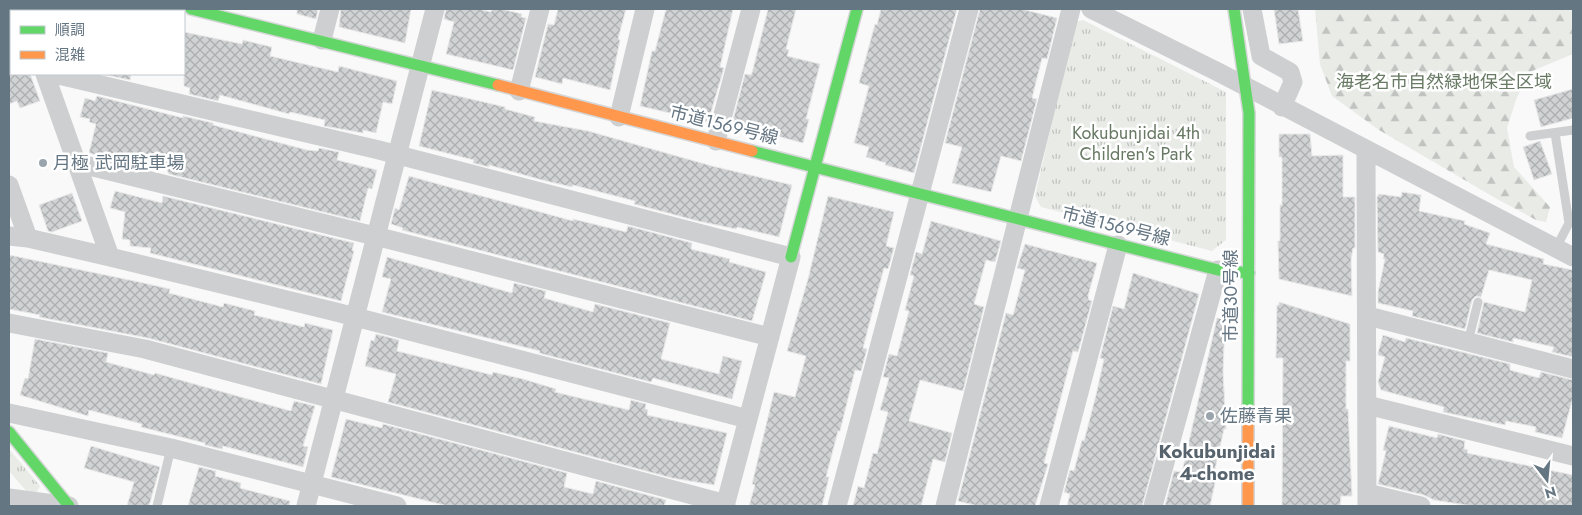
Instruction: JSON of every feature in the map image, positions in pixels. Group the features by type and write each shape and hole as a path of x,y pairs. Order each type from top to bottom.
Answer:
{"street":[{"name":"市道1569号線","path":"191,9 223,12 322,40 1019,220 1218,270 1249,273"},
{"path":"322,40 330,9"},
{"path":"306,506 353,316 435,9"},
{"path":"519,91 540,9"},
{"path":"619,117 645,9"},
{"path":"716,141 751,9"},
{"path":"9,323 145,349 726,505 857,9"},
{"path":"837,506 969,9"},
{"path":"944,506 1072,9"},
{"path":"1091,9 1245,86 1282,107 1573,257"},
{"name":"市道30号線","path":"1234,9 1249,113 1248,506"},
{"path":"1252,9 1261,56 1290,72 1293,82 1282,107"},
{"path":"45,75 110,257"},
{"path":"58,75 396,155 791,257"},
{"path":"1366,150 1368,316 1367,499 1421,506"},
{"path":"77,163 374,236 770,337"},
{"path":"9,185 28,238"},
{"path":"9,236 28,238 110,257 353,316 748,419"},
{"path":"1049,506 1118,245"},
{"path":"1154,506 1218,270"},
{"path":"1368,316 1573,369"},
{"path":"1367,405 1573,456"},
{"path":"9,412 171,448 397,506"},
{"path":"9,432 69,506"},
{"path":"9,498 69,506"}],"lane":[{"path":"1530,136 1573,130"},
{"path":"1555,133 1569,223 1556,248"},
{"path":"1468,342 1478,302"},
{"path":"157,506 171,448"}],"green space":[{"path":"31,9 108,9 108,10"},
{"name":"海老名市自然緑地保全区域","path":"1315,9 1573,9 1573,54 1532,71 1517,97 1507,128 1514,167 1550,207 1546,222 1536,220 1497,199 1379,130 1332,96 1320,64"},
{"name":"Kokubunjidai 4th Children's Park","path":"1083,20 1226,92 1226,240 1212,251 1041,207 1035,196 1075,22"},
{"path":"9,449 40,486 37,492 29,494 9,471"}],"building":[{"path":"297,9 318,9 316,19 297,14"},
{"path":"341,9 411,9 405,43 339,27"},
{"path":"446,9 478,9 491,12 492,9 501,9 522,14 521,17 526,18 513,70 446,54 454,22 444,19"},
{"path":"558,9 626,9 618,39 620,40 610,90 563,78 562,84 535,77 548,24 554,25"},
{"path":"666,9 733,9 720,67 724,68 708,122 640,106 652,51 655,51"},
{"path":"768,9 796,9 786,49 789,50 787,56 820,64 806,119 809,119 803,143 732,124 745,74 751,75 752,73"},
{"path":"881,9 957,9 914,173 885,165 886,163 866,157 869,147 854,143 869,86 859,83"},
{"path":"980,9 1021,9 1057,18 1047,59 1042,58 1032,98 1037,99 1021,161 1001,156 991,192 952,183 962,147 945,143"},
{"path":"1274,9 1298,9 1303,41 1279,44"},
{"path":"185,32 242,44 243,40 272,47 270,56 338,72 339,66 397,81 392,104 383,102 376,133 363,130 363,133 324,126 325,120 290,112 289,114 220,95 218,101 189,94 190,88 184,86"},
{"path":"9,74 30,75 40,101 20,108 17,101 9,104"},
{"path":"107,75 131,75 130,80"},
{"path":"1573,89 1573,118 1541,127 1534,100"},
{"path":"432,90 505,107 505,109 535,117 534,121 588,131 712,166 792,185 779,237 737,227 736,229 698,221 634,204 635,201 573,185 572,187 542,180 489,165 489,167 473,163 474,160 419,146"},
{"path":"97,96 183,118 183,116 213,123 213,125 307,150 318,151 319,148 339,152 337,160 377,170 372,189 368,188 360,221 169,174 167,170 116,157 115,160 89,153 96,124 89,122 90,119 80,117 85,98 95,101"},
{"path":"1279,134 1310,134 1312,156 1343,155 1343,197 1355,197 1355,248 1353,248 1351,260 1352,296 1279,279 1278,241 1280,241 1280,205 1282,205 1282,157 1279,157"},
{"path":"1540,141 1552,174 1534,180 1523,147"},
{"path":"409,176 573,221 573,219 626,232 628,226 692,243 691,249 730,259 729,262 766,272 752,321 402,230 403,228 391,224 395,208 399,210"},
{"path":"115,191 162,203 163,196 354,243 352,250 354,251 341,301 150,253 151,248 130,246 130,240 122,239 125,212 110,208"},
{"path":"1402,192 1421,195 1419,211 1465,221 1464,224 1490,233 1486,244 1544,259 1543,264 1573,270 1573,357 1552,352 1554,347 1513,338 1513,342 1477,333 1484,302 1525,312 1532,280 1489,270 1481,297 1476,296 1472,300 1465,329 1412,316 1413,311 1378,303 1378,292 1385,259 1383,259 1384,254 1378,252 1377,197 1379,194 1401,197"},
{"path":"72,193 82,221 52,232 48,231 39,205"},
{"path":"828,196 894,212 886,246 894,248 888,269 884,268 863,348 867,349 861,371 855,370 826,477 829,477 822,506 749,506 755,485 752,484 774,392 795,397 806,356 787,351 808,279"},
{"path":"931,221 1001,241 995,262 986,260 974,304 984,307 963,391 920,380 909,421 952,433 945,462 933,459 921,506 853,506 858,486 864,488 873,453 877,454 888,412 880,410 889,378 883,377 889,354 897,356 909,311 905,310 914,276 910,275 916,252 922,254"},
{"path":"1025,244 1097,263 1088,296 1089,300 1092,301 1078,352 1073,351 1044,463 1048,464 1035,506 978,506 958,501 1006,313 1013,315 1025,270 1017,268"},
{"path":"9,255 170,289 169,293 223,307 224,303 255,311 254,315 304,327 305,323 333,330 321,384 148,338 39,317 40,315 9,309"},
{"path":"387,257 512,293 514,283 546,291 544,298 593,312 595,304 670,323 661,359 719,374 723,356 742,361 732,399 653,378 651,382 539,353 540,351 382,312 391,279 382,277"},
{"path":"1133,273 1199,294 1142,506 1067,506 1070,494 1064,492 1070,470 1074,471 1082,440 1084,441 1104,359 1100,358 1113,306 1124,309"},
{"path":"1279,302 1350,324 1350,361 1346,361 1346,409 1348,409 1352,496 1341,496 1340,506 1282,506 1283,358 1276,358 1277,305 1279,305"},
{"path":"1217,318 1225,319 1223,372 1226,429 1224,429 1213,478 1216,478 1210,506 1165,506 1174,471 1182,472"},
{"path":"376,334 399,340 397,351 492,375 493,372 523,379 556,389 555,392 629,410 631,400 646,404 647,415 727,433 714,485 672,478 388,402 396,374 365,366 371,340 374,341"},
{"path":"1383,335 1405,342 1406,338 1510,364 1510,370 1539,378 1541,372 1573,380 1573,397 1562,438 1535,432 1536,427 1506,421 1505,425 1443,412 1444,407 1381,390 1378,382 1385,357 1378,355 1378,353"},
{"path":"35,339 108,353 106,362 154,375 155,373 291,411 294,401 315,406 303,446 308,447 303,467 223,446 222,449 205,445 205,443 141,427 142,424 89,410 88,416 20,395 25,378 28,379"},
{"path":"346,419 382,428 383,424 567,473 564,487 593,494 596,481 666,500 664,506 448,506 331,477"},
{"path":"1389,426 1437,438 1438,434 1465,441 1464,449 1468,450 1467,453 1573,475 1573,506 1472,506 1434,500 1424,495 1378,484 1386,451 1383,450"},
{"path":"91,446 160,467 149,506 127,506 134,482 84,468"},
{"path":"199,467 216,471 215,476 241,483 240,488 290,501 289,506 188,506"}],"traffic: fast":[{"path":"191,9 498,85"},
{"path":"791,257 857,9"},
{"path":"1234,9 1249,113 1248,418"},
{"path":"752,151 1218,270 1249,273"},
{"path":"9,432 69,506"}],"traffic: slow":[{"path":"498,85 752,151"},
{"path":"1248,418 1248,506"}],"place":[{"name":"月極 武岡駐車場","path":"43,163"},
{"name":"佐藤青果","path":"1210,416"}],"district":[{"name":"Kokubunjidai 4-chome","path":"1217,462"}]}
